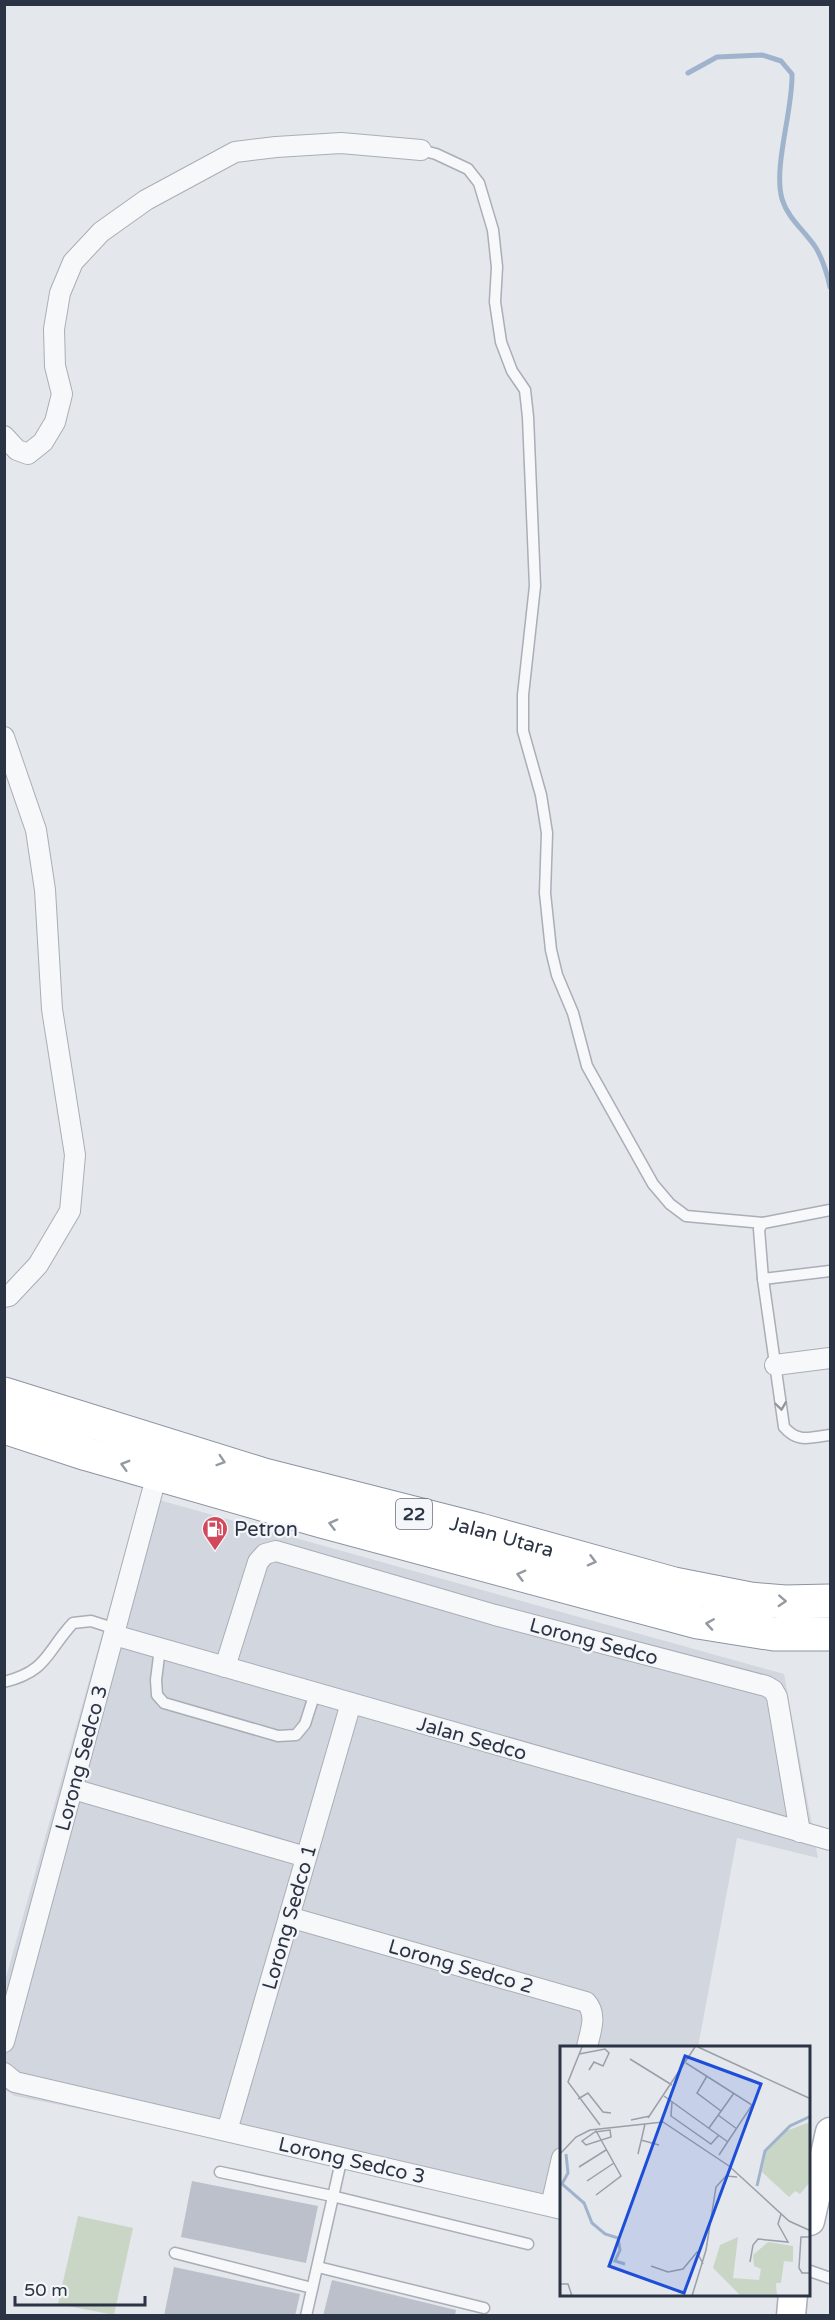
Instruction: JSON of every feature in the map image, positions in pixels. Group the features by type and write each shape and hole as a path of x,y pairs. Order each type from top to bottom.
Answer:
{"highway":[{"path":"4,1373 122,1416 177,1447"},
{"name":"Jalan Utara","path":"4,1394 264,1475 480,1530 674,1584 750,1599 785,1602 831,1601"},
{"path":"4,1414 26,1422 87,1454"},
{"name":"Jalan Utara","path":"4,1427 87,1454 321,1521 698,1622 774,1634 831,1634"}],"main road":[{"path":"811,2217 831,2132"}],"street":[{"path":"4,436 17,450 28,454 43,442 55,422 62,394 55,366 54,329 60,293 73,262 100,232 146,200 235,152 276,147 341,144 421,150"},
{"path":"4,737 36,830 45,890 52,1009 75,1155 70,1211 38,1265 9,1296 4,1297"},
{"path":"775,1365 831,1358"},
{"name":"Lorong Sedco 3","path":"4,2042 157,1474"},
{"name":"Lorong Sedco","path":"225,1667 258,1562 265,1554 276,1551 495,1615 766,1686 773,1690 777,1697 800,1832"},
{"name":"Jalan Sedco","path":"115,1632 225,1667 831,1840"},
{"name":"Lorong Sedco 1","path":"227,2131 351,1703"},
{"path":"73,1789 306,1857"},
{"name":"Lorong Sedco 2","path":"289,1917 586,2002 593,2019 587,2046"},
{"name":"Lorong Sedco 3","path":"4,2073 15,2082 557,2207"},
{"path":"557,2207 560,2178"}],"lane":[{"path":"421,150 436,154 468,169 478,183 493,230 497,267 495,302 501,342 512,371 525,390 530,440 535,586 523,695 523,730 541,795 547,833 545,893 551,950 557,975 573,1014 587,1066 653,1184 670,1204 686,1216 763,1224 831,1210"},
{"path":"763,1224 759,1229 764,1279 784,1427 792,1435 801,1439 831,1435"},
{"path":"764,1279 831,1271"},
{"path":"4,1682 25,1677 49,1657 64,1632 73,1623 91,1621 115,1632"},
{"path":"160,1648 156,1680 157,1695 164,1704 278,1736 296,1735 305,1724 315,1693"},
{"path":"306,2316 342,2157"},
{"path":"220,2172 332,2196 528,2244"},
{"path":"175,2253 312,2288"},
{"path":"318,2267 484,2308"},
{"path":"811,2271 831,2278"}],"shaded area":[{"path":"141,1495 784,1674 818,1858 737,1838 698,2046 560,2046 560,2218 196,2132 15,2096 5,2090 5,1981"}],"green space":[{"path":"78,2216 133,2228 114,2315 58,2304"}],"building":[{"path":"192,2181 318,2206 306,2263 181,2237"},
{"path":"174,2267 300,2294 295,2316 164,2316"},
{"path":"332,2280 456,2310 455,2316 323,2316"}],"waterway":[{"path":"688,73 717,57 762,55 781,61 792,74 790,104 781,155 782,199 788,213 812,242 824,267 830,287"}],"place":[{"name":"Petron","path":"215,1552"}]}
